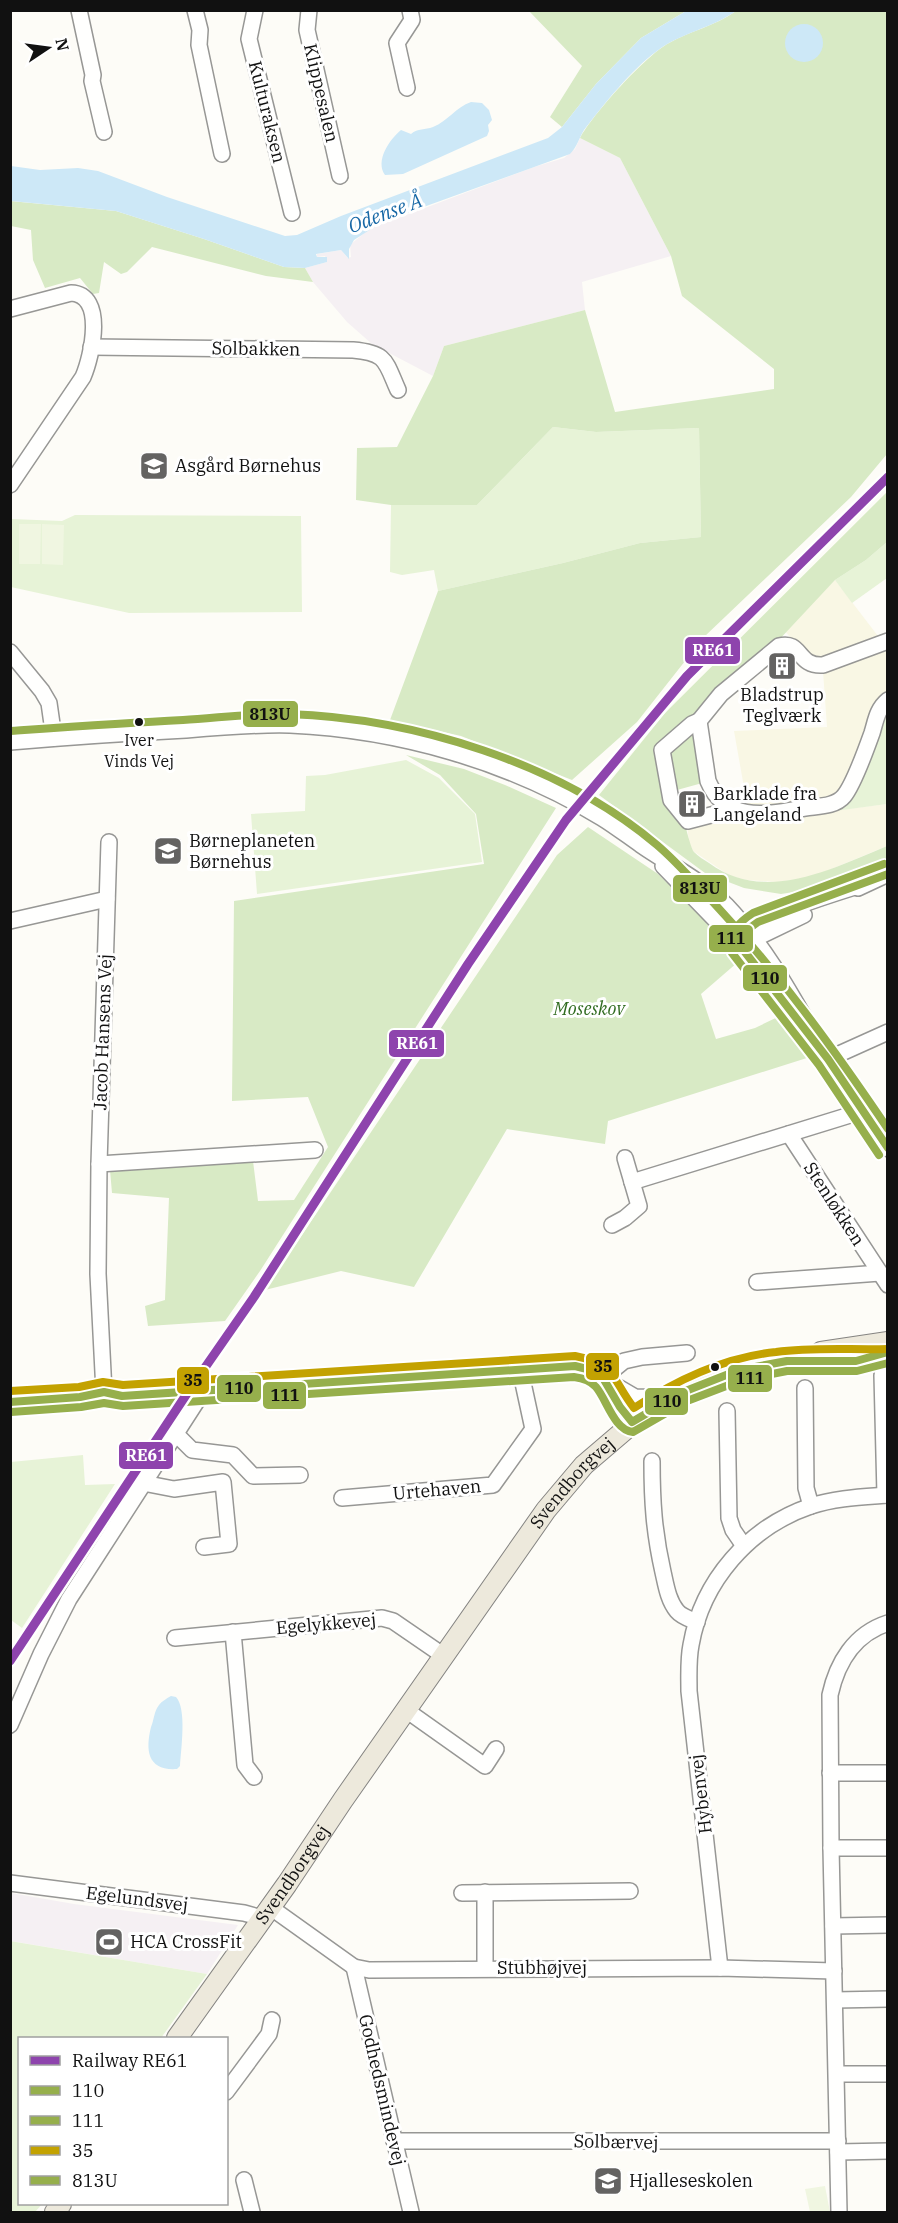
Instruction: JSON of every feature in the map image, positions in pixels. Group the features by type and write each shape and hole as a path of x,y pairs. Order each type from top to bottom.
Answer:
{"main road":[{"path":"777,1362 835,1348 888,1342"},
{"path":"856,1361 888,1352"},
{"name":"Svendborgvej","path":"183,2036 406,1710 564,1487 584,1465 632,1422 668,1398 720,1377 777,1362 856,1361 885,1367"}],"street":[{"path":"80,10 93,75 92,81 104,132"},
{"path":"195,10 200,30 199,45 222,153"},
{"name":"Kulturaksen","path":"255,10 249,39 292,213"},
{"name":"Klippesalen","path":"309,10 307,30 340,176"},
{"path":"407,88 397,43 412,20 410,10"},
{"path":"10,309 71,293 82,295 90,303 93,318 91,347 83,377 10,485"},
{"name":"Solbakken","path":"91,347 372,352 384,360 398,390"},
{"path":"734,809 688,821 671,800 662,750 692,724 699,721 721,694 779,646 790,646 795,649 805,662 823,665 888,641"},
{"path":"10,652 49,703 54,738"},
{"path":"699,721 711,789 723,803 734,809 754,814 771,813 831,804 841,800 871,735 878,711 888,700"},
{"path":"10,742 246,726 288,725 347,730 437,748 496,767 552,792 602,818 644,847 688,883 746,937 792,997 828,1059 888,1149"},
{"name":"Jacob Hansens Vej","path":"104,1392 98,1274 99,1164 109,842"},
{"path":"746,937 828,904 888,874"},
{"path":"10,921 107,899"},
{"path":"828,1059 888,1032"},
{"path":"632,1182 863,1110"},
{"name":"Stenløkken","path":"789,1134 884,1279"},
{"path":"99,1164 315,1150"},
{"path":"612,1225 639,1206 625,1158"},
{"name":"Stenløkken","path":"757,1282 884,1279"},
{"path":"603,1378 624,1361 687,1353"},
{"path":"10,1402 81,1397 104,1392 122,1396 575,1366 587,1369 635,1397 668,1398"},
{"name":"Hybenvej","path":"720,1968 689,1691 691,1646 697,1622 706,1597 724,1568 744,1546 786,1516 811,1506 833,1501 886,1495 885,1367"},
{"name":"Urtehaven","path":"342,1498 357,1489 493,1485 533,1429 520,1369"},
{"path":"603,1378 632,1422"},
{"path":"805,1389 806,1488 811,1506"},
{"path":"10,1725 41,1654 69,1599 204,1390"},
{"path":"727,1411 729,1518 733,1530 744,1546"},
{"path":"176,1434 192,1450 233,1455 253,1476 300,1475"},
{"path":"652,1461 652,1511 655,1537 669,1596 682,1616 697,1622"},
{"path":"143,1483 174,1489 223,1482 228,1544 204,1547"},
{"name":"Egelykkevej","path":"175,1638 382,1618 393,1621 444,1656"},
{"path":"839,2212 830,1695 841,1661 852,1646 865,1634 888,1623"},
{"path":"233,1632 245,1766 254,1777"},
{"path":"406,1710 484,1766 496,1749"},
{"path":"830,1773 888,1773"},
{"path":"831,1848 888,1848"},
{"name":"Egelundsvej","path":"10,1883 244,1913 266,1912"},
{"path":"462,1893 630,1891"},
{"path":"485,1892 485,1968"},
{"path":"266,1912 354,1967"},
{"path":"833,1926 888,1924"},
{"name":"Stubhøjvej","path":"354,1967 369,1970 720,1968 834,1971"},
{"name":"Godhedsmindevej","path":"354,1967 411,2212"},
{"path":"835,2000 888,1999"},
{"path":"228,2085 232,2070 269,2034 272,2020"},
{"path":"837,2074 888,2074"},
{"name":"Solbærvej","path":"394,2141 838,2147 888,2151"},
{"path":"244,2180 252,2212"}],"shaded area":[{"path":"580,138 620,158 671,256 582,282 585,310 444,346 433,376 372,344 347,322 313,282 305,268 327,262 325,256 317,257 317,254 341,250 348,258 351,257 350,245 369,229 534,167 564,158 575,149"},
{"path":"835,580 881,640 823,662 806,657 785,631"},
{"path":"887,647 887,696 840,797 748,810 734,731 827,727 823,671"},
{"path":"887,804 887,846 817,875 799,879 777,882 747,880 730,876 693,851 689,842 687,826 729,814 806,814"},
{"path":"11,1893 74,1904 238,1925 207,1974 11,1941"}],"green space":[{"path":"529,11 686,11 641,38 596,84 562,127 550,117 582,66"},
{"path":"736,11 887,11 887,454 851,497 704,637 637,722 572,780 461,736 390,720 438,591 640,543 701,537 699,428 596,432 553,427 477,505 391,505 356,500 357,448 397,447 433,376 444,346 585,310 615,412 774,389 774,369 682,296 671,256 620,158 580,138 620,86 659,50"},
{"path":"10,201 116,211 284,267 305,268 313,282 266,276 152,247 127,272 121,274 104,262 99,293 93,294 80,278 45,288 33,260 31,230 11,226"},
{"path":"553,427 596,432 699,428 701,537 640,543 438,591 434,570 402,575 390,572 391,505 477,505"},
{"path":"887,492 887,542 866,560 835,580 777,642 696,719 706,782 677,790 694,852 730,875 752,881 775,882 798,879 844,864 887,846 887,859 830,884 781,894 744,888 705,873 599,795 665,713"},
{"path":"75,515 301,516 302,612 129,613 11,587 11,519 62,521"},
{"path":"19,524 41,524 40,564 19,564"},
{"path":"42,524 64,525 63,565 42,564"},
{"path":"887,542 887,578 852,603 835,580 866,560"},
{"path":"887,718 887,804 805,815 837,804 878,719"},
{"path":"406,755 464,769 556,808 260,1271 225,1321 148,1326 145,1306 165,1300 169,1198 112,1193 110,1170 253,1161 258,1201 294,1200 328,1147 308,1097 232,1101 234,901 484,864 476,814 440,775"},
{"path":"406,760 439,778 475,814 482,862 257,894 251,814 305,811 306,776 325,775"},
{"name":"Moseskov","path":"588,827 658,874 700,915 738,962 701,994 716,1039 755,1028 784,1014 810,1057 608,1121 605,1144 507,1129 414,1287 341,1271 265,1290 557,855"},
{"path":"83,1455 85,1485 115,1484 22,1628 11,1620 11,1462"},
{"path":"10,1941 207,1974 162,2037 18,2037 18,2205 41,2205 35,2212 11,2212"},
{"path":"825,2186 830,2212 810,2212 805,2189"}],"water":[{"name":"Odense Å","path":"686,11 736,11 666,45 647,59 600,110 584,130 570,154 382,222 354,240 349,249 349,259 341,250 316,254 317,257 327,257 327,262 305,268 284,267 116,211 11,201 11,166 40,170 78,168 98,171 167,197 285,236 297,235 341,216 548,138 562,127 596,84 641,38"},
{"path":"804,24 811,25 817,30 822,36 822,50 817,56 811,61 804,62 797,61 791,56 786,50 785,43 786,36 791,30 797,25"},
{"path":"471,102 482,103 489,110 492,120 488,125 487,136 403,174 385,175 382,163 385,151 401,130 411,134 433,127"},
{"path":"171,1696 176,1697 179,1703 182,1720 180,1766 177,1769 167,1769 154,1763 148,1744 156,1710 161,1702"}],"rail line":[{"name":"RE61","path":"10,1661 188,1392 254,1297 468,964 566,820 687,676 888,477"}],"transit line":[{"name":"813U","path":"10,731 262,714 336,717 434,736 483,750 531,769 576,790 618,816 657,845 678,865 736,928 782,983 826,1040 888,1129"},
{"name":"111","path":"879,1155 819,1065 732,953 731,940 735,929 753,913 884,864"},
{"name":"110","path":"888,874 758,922 746,932 741,947 828,1059 888,1148"},
{"name":"35","path":"10,1391 79,1387 103,1382 123,1385 575,1356 589,1359 612,1374 634,1408 684,1380 738,1359 790,1350 888,1349"},
{"name":"110","path":"10,1402 80,1397 104,1392 122,1396 575,1366 587,1369 603,1378 632,1422 683,1392 739,1370 787,1361 856,1361 888,1352"},
{"name":"111","path":"11,1412 104,1403 123,1406 574,1377 594,1385 616,1420 626,1430 633,1432 687,1401 742,1380 787,1371 857,1371 888,1363"}],"place":[{"name":"Asgård Børnehus","path":"154,466"},
{"name":"Bladstrup Teglværk","path":"782,666"},
{"name":"Iver Vinds Vej","path":"139,722"},
{"name":"Barklade fra Langeland","path":"692,804"},
{"name":"Børneplaneten Børnehus","path":"168,851"},
{"name":"HCA CrossFit","path":"109,1942"},
{"name":"Hjalleseskolen","path":"608,2181"}]}
